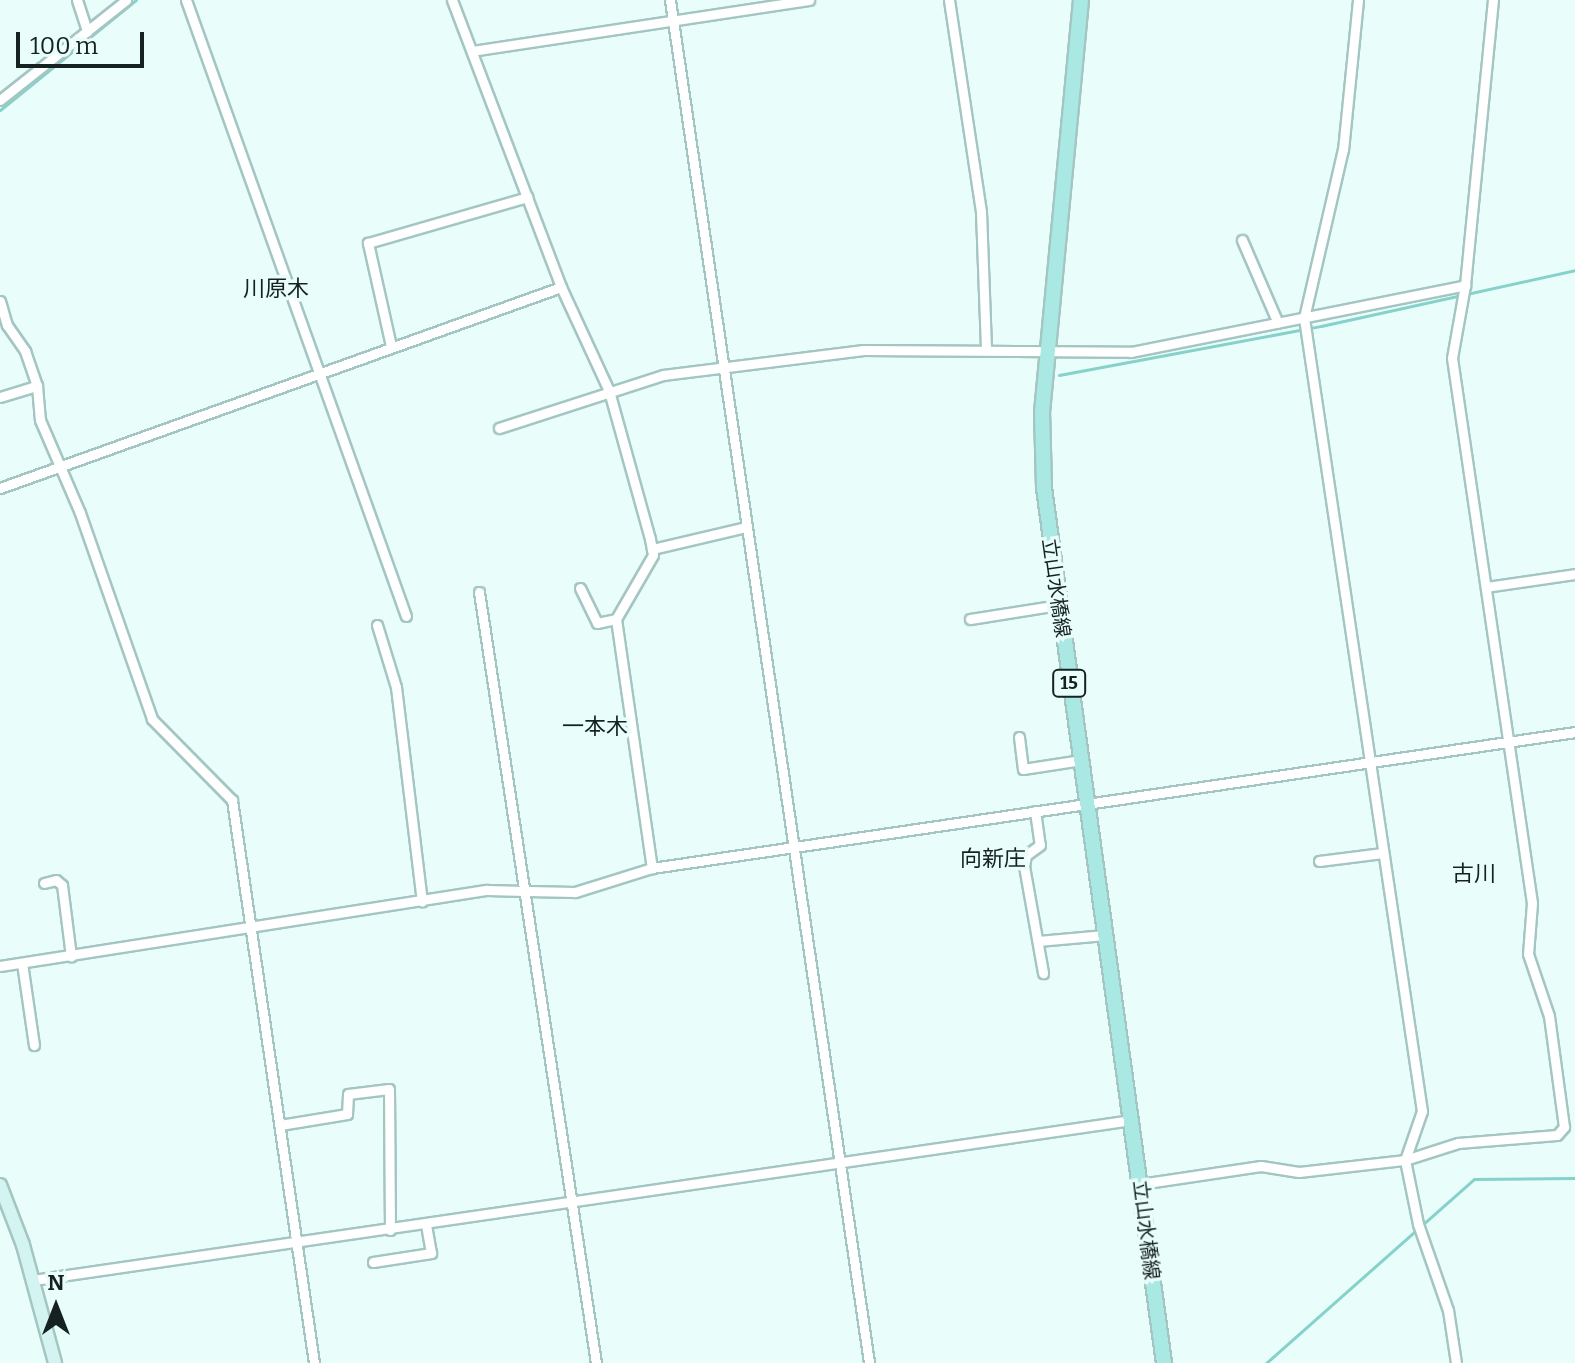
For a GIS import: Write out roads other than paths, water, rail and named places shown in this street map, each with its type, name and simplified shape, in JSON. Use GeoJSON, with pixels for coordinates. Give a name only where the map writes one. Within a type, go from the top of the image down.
{"type":"FeatureCollection","features":[{"type":"Feature","properties":{"kind":"main road","name":"立山水橋線"},"geometry":{"type":"LineString","coordinates":[[1081,0],[1047,348],[1042,444],[1058,605],[1164,1363]]}},
{"type":"Feature","properties":{"kind":"main road"},"geometry":{"type":"LineString","coordinates":[[0,1185],[33,1280],[55,1363]]}},
{"type":"Feature","properties":{"kind":"street"},"geometry":{"type":"LineString","coordinates":[[77,0],[87,31]]}},
{"type":"Feature","properties":{"kind":"street"},"geometry":{"type":"LineString","coordinates":[[0,100],[126,0]]}},
{"type":"Feature","properties":{"kind":"street"},"geometry":{"type":"LineString","coordinates":[[186,0],[406,616]]}},
{"type":"Feature","properties":{"kind":"street"},"geometry":{"type":"LineString","coordinates":[[452,0],[561,287],[609,391],[652,549],[616,619],[652,868]]}},
{"type":"Feature","properties":{"kind":"street"},"geometry":{"type":"LineString","coordinates":[[670,0],[869,1363]]}},
{"type":"Feature","properties":{"kind":"street"},"geometry":{"type":"LineString","coordinates":[[472,51],[809,0]]}},
{"type":"Feature","properties":{"kind":"street"},"geometry":{"type":"LineString","coordinates":[[949,0],[981,212],[986,349]]}},
{"type":"Feature","properties":{"kind":"street"},"geometry":{"type":"LineString","coordinates":[[1358,0],[1343,149],[1304,318],[1422,1111],[1405,1160],[1418,1224],[1448,1310],[1456,1363]]}},
{"type":"Feature","properties":{"kind":"street"},"geometry":{"type":"LineString","coordinates":[[1140,1184],[1261,1166],[1299,1172],[1405,1160],[1458,1143],[1557,1135],[1564,1127],[1549,1016],[1528,954],[1532,903],[1452,358],[1465,285],[1493,0]]}},
{"type":"Feature","properties":{"kind":"street"},"geometry":{"type":"LineString","coordinates":[[391,346],[368,243],[527,197]]}},
{"type":"Feature","properties":{"kind":"street"},"geometry":{"type":"LineString","coordinates":[[1242,240],[1278,323]]}},
{"type":"Feature","properties":{"kind":"street"},"geometry":{"type":"LineString","coordinates":[[499,428],[663,375],[723,366],[863,350],[1047,348],[1131,352],[1465,285]]}},
{"type":"Feature","properties":{"kind":"street"},"geometry":{"type":"LineString","coordinates":[[0,488],[319,371],[561,287]]}},
{"type":"Feature","properties":{"kind":"street"},"geometry":{"type":"LineString","coordinates":[[0,301],[37,386],[40,420],[57,466],[80,513],[152,719],[225,786],[232,800],[314,1363]]}},
{"type":"Feature","properties":{"kind":"street"},"geometry":{"type":"LineString","coordinates":[[0,397],[37,386]]}},
{"type":"Feature","properties":{"kind":"street"},"geometry":{"type":"LineString","coordinates":[[652,549],[746,527]]}},
{"type":"Feature","properties":{"kind":"street"},"geometry":{"type":"LineString","coordinates":[[1486,587],[1575,574]]}},
{"type":"Feature","properties":{"kind":"street"},"geometry":{"type":"LineString","coordinates":[[580,588],[597,623],[616,619]]}},
{"type":"Feature","properties":{"kind":"street"},"geometry":{"type":"LineString","coordinates":[[479,592],[596,1363]]}},
{"type":"Feature","properties":{"kind":"street"},"geometry":{"type":"LineString","coordinates":[[970,619],[1058,605]]}},
{"type":"Feature","properties":{"kind":"street"},"geometry":{"type":"LineString","coordinates":[[377,625],[396,687],[422,901]]}},
{"type":"Feature","properties":{"kind":"street"},"geometry":{"type":"LineString","coordinates":[[0,966],[523,888],[575,892],[652,868],[1575,732]]}},
{"type":"Feature","properties":{"kind":"street"},"geometry":{"type":"LineString","coordinates":[[1019,737],[1023,769],[1081,760]]}},
{"type":"Feature","properties":{"kind":"street"},"geometry":{"type":"LineString","coordinates":[[1035,811],[1040,845],[1026,855],[1024,866],[1043,973]]}},
{"type":"Feature","properties":{"kind":"street"},"geometry":{"type":"LineString","coordinates":[[1319,861],[1382,853]]}},
{"type":"Feature","properties":{"kind":"street"},"geometry":{"type":"LineString","coordinates":[[44,883],[56,880],[62,885],[71,956]]}},
{"type":"Feature","properties":{"kind":"street"},"geometry":{"type":"LineString","coordinates":[[1038,941],[1105,935]]}},
{"type":"Feature","properties":{"kind":"street"},"geometry":{"type":"LineString","coordinates":[[22,963],[34,1045]]}},
{"type":"Feature","properties":{"kind":"street"},"geometry":{"type":"LineString","coordinates":[[280,1125],[347,1114],[348,1094],[389,1089],[390,1230]]}},
{"type":"Feature","properties":{"kind":"street"},"geometry":{"type":"LineString","coordinates":[[33,1280],[839,1165],[1131,1120]]}},
{"type":"Feature","properties":{"kind":"street"},"geometry":{"type":"LineString","coordinates":[[373,1262],[431,1253],[426,1225]]}},
{"type":"Feature","properties":{"kind":"waterway"},"geometry":{"type":"LineString","coordinates":[[0,110],[136,0]]}},
{"type":"Feature","properties":{"kind":"waterway"},"geometry":{"type":"LineString","coordinates":[[1059,375],[1321,326],[1575,270]]}},
{"type":"Feature","properties":{"kind":"waterway"},"geometry":{"type":"LineString","coordinates":[[1266,1363],[1474,1179],[1575,1178]]}},
{"type":"Feature","properties":{"kind":"district","name":"川原木"},"geometry":{"type":"Point","coordinates":[276,289]}},
{"type":"Feature","properties":{"kind":"district","name":"一本木"},"geometry":{"type":"Point","coordinates":[595,727]}},
{"type":"Feature","properties":{"kind":"district","name":"向新庄"},"geometry":{"type":"Point","coordinates":[993,859]}},
{"type":"Feature","properties":{"kind":"district","name":"古川"},"geometry":{"type":"Point","coordinates":[1474,874]}}]}
